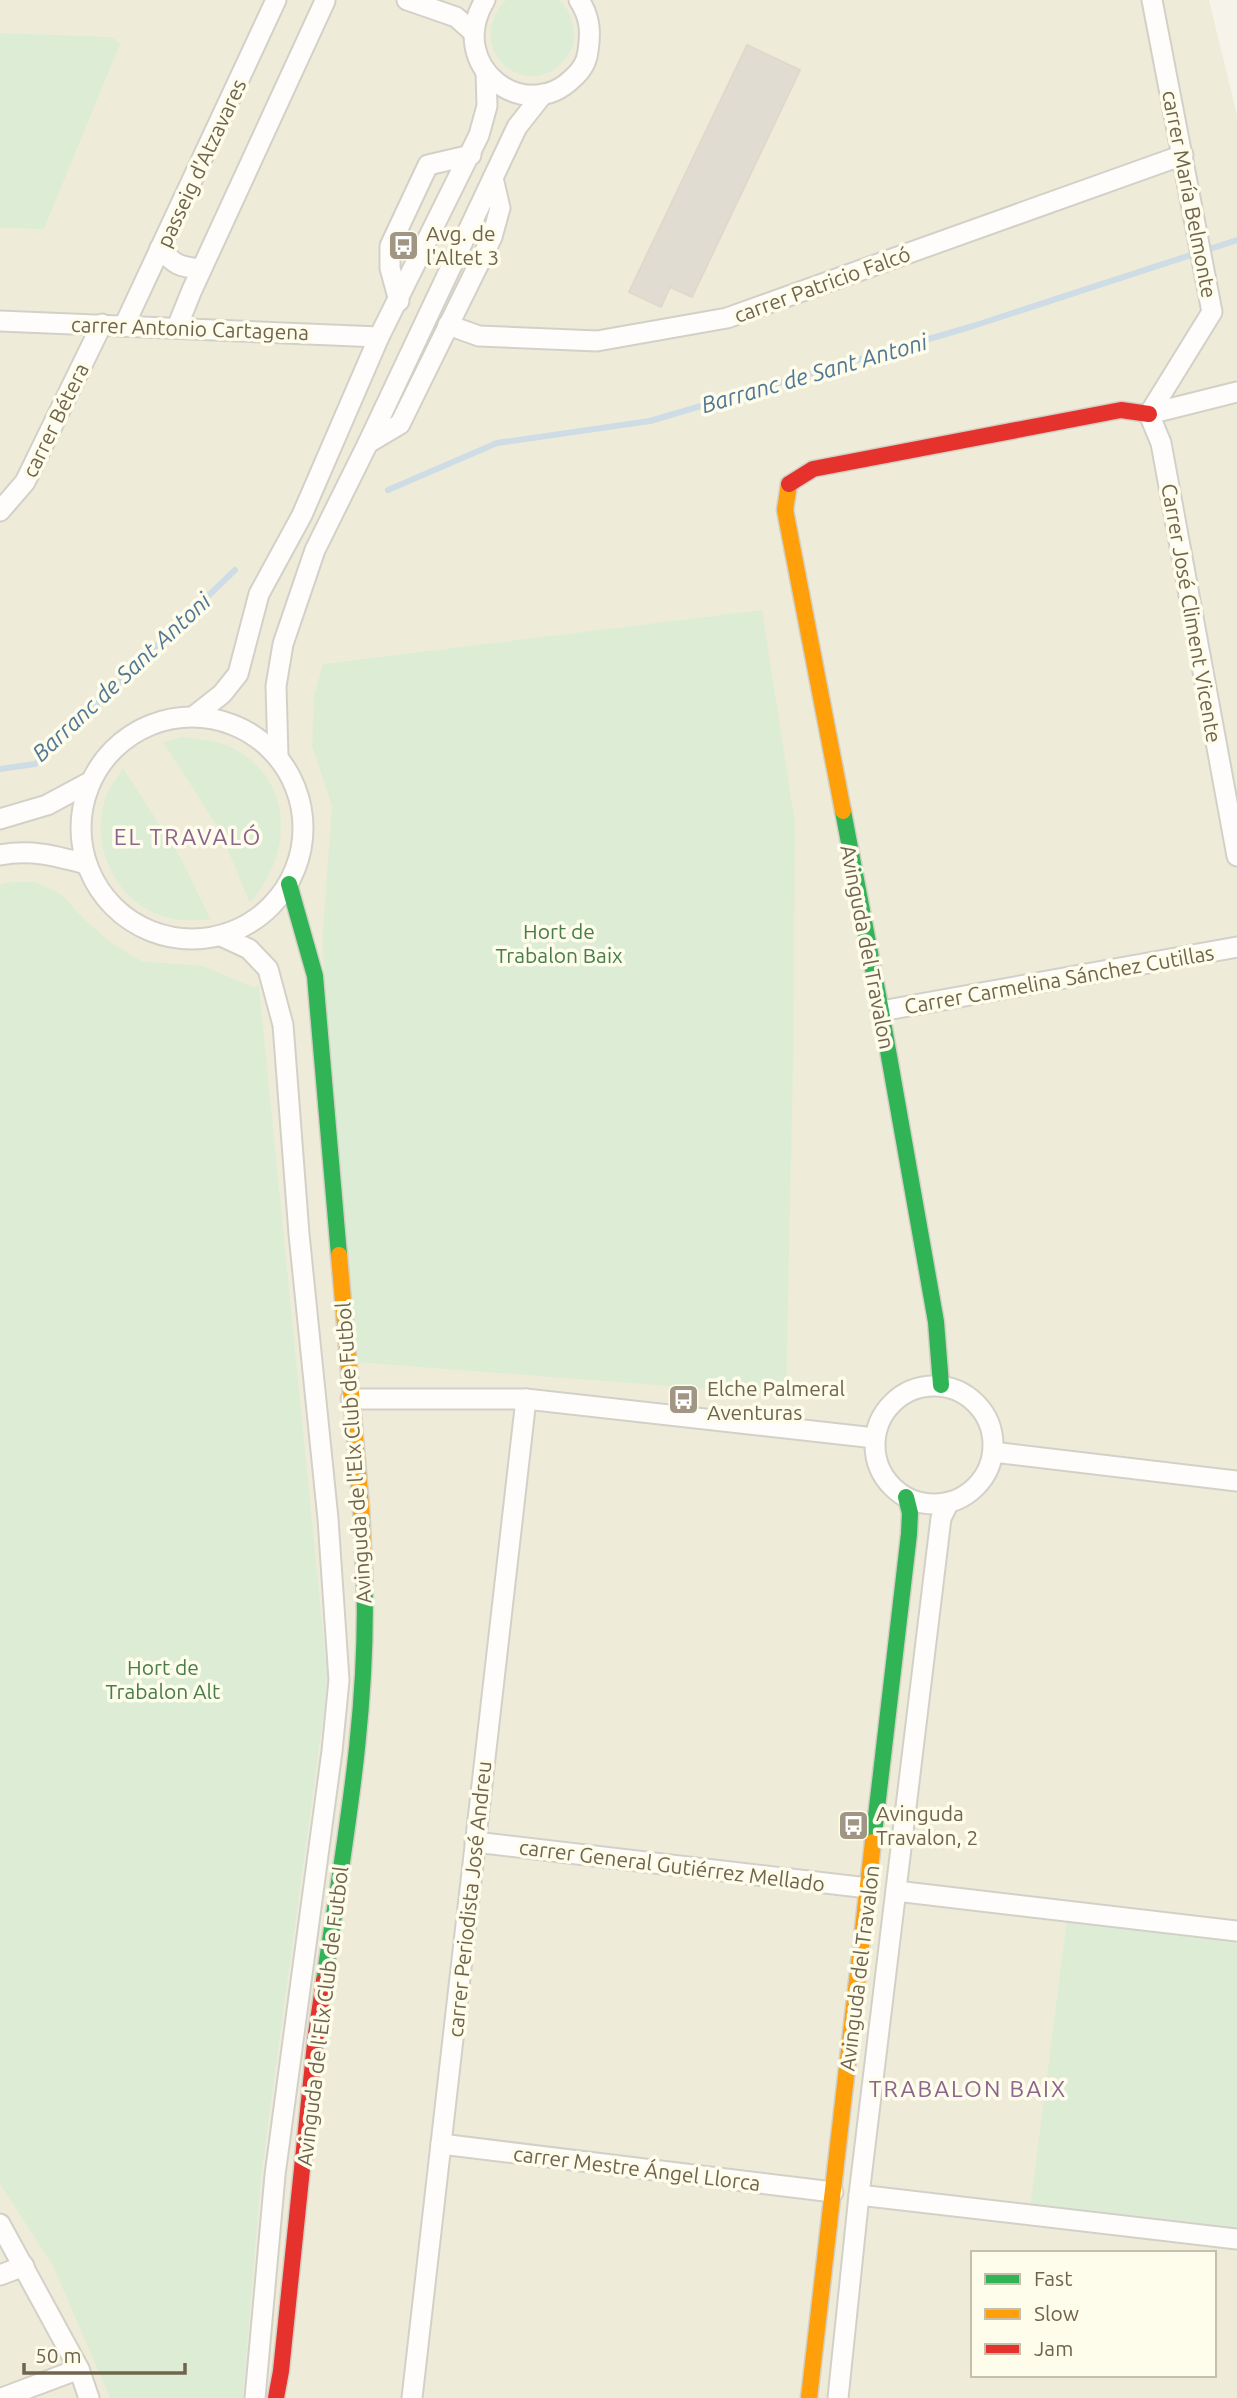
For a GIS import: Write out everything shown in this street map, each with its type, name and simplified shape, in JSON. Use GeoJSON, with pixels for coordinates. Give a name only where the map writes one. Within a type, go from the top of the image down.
{"type":"FeatureCollection","features":[{"type":"Feature","properties":{"kind":"street","name":"passeig d'Atzavares"},"geometry":{"type":"LineString","coordinates":[[124,326],[276,0]]}},
{"type":"Feature","properties":{"kind":"street"},"geometry":{"type":"LineString","coordinates":[[177,327],[201,269],[326,0],[310,0]]}},
{"type":"Feature","properties":{"kind":"street"},"geometry":{"type":"LineString","coordinates":[[407,0],[456,17],[473,32]]}},
{"type":"Feature","properties":{"kind":"street"},"geometry":{"type":"LineString","coordinates":[[194,716],[222,694],[238,674],[259,594],[302,515],[379,337],[480,135],[487,106],[485,72],[476,54],[473,32],[478,12],[485,0]]}},
{"type":"Feature","properties":{"kind":"street"},"geometry":{"type":"LineString","coordinates":[[485,72],[507,90],[518,94],[543,94],[560,88],[571,80],[587,58],[591,30],[580,0]]}},
{"type":"Feature","properties":{"kind":"street","name":"carrer María Belmonte"},"geometry":{"type":"LineString","coordinates":[[1149,414],[1212,312],[1152,0]]}},
{"type":"Feature","properties":{"kind":"street"},"geometry":{"type":"LineString","coordinates":[[278,756],[276,686],[283,644],[315,550],[517,127],[543,94]]}},
{"type":"Feature","properties":{"kind":"street"},"geometry":{"type":"LineString","coordinates":[[398,301],[390,268],[390,246],[428,165],[471,155]]}},
{"type":"Feature","properties":{"kind":"street","name":"carrer Patricio Falcó"},"geometry":{"type":"LineString","coordinates":[[448,325],[479,336],[597,341],[727,318],[1183,155]]}},
{"type":"Feature","properties":{"kind":"street"},"geometry":{"type":"LineString","coordinates":[[368,443],[400,424],[492,237],[500,208],[493,178]]}},
{"type":"Feature","properties":{"kind":"street"},"geometry":{"type":"LineString","coordinates":[[160,248],[172,262],[185,268],[201,269]]}},
{"type":"Feature","properties":{"kind":"street","name":"carrer Antonio Cartagena"},"geometry":{"type":"LineString","coordinates":[[0,321],[379,337]]}},
{"type":"Feature","properties":{"kind":"street","name":"carrer Bétera"},"geometry":{"type":"LineString","coordinates":[[0,511],[25,482],[102,324]]}},
{"type":"Feature","properties":{"kind":"street"},"geometry":{"type":"LineString","coordinates":[[1149,414],[1237,392]]}},
{"type":"Feature","properties":{"kind":"street","name":"Avinguda del Travalon"},"geometry":{"type":"LineString","coordinates":[[941,1385],[936,1322],[881,1012],[785,510],[789,484],[813,469],[1121,410],[1149,414]]}},
{"type":"Feature","properties":{"kind":"street","name":"Carrer José Climent Vicente"},"geometry":{"type":"LineString","coordinates":[[1149,414],[1161,443],[1237,856]]}},
{"type":"Feature","properties":{"kind":"street"},"geometry":{"type":"LineString","coordinates":[[206,717],[239,726],[259,738],[278,756],[285,765],[301,802],[302,850],[289,884],[267,912],[221,936],[201,940],[160,936],[124,917],[100,891],[86,864],[82,848],[83,802],[97,770],[124,739],[164,719],[206,717]]}},
{"type":"Feature","properties":{"kind":"street"},"geometry":{"type":"LineString","coordinates":[[0,819],[47,805],[90,782]]}},
{"type":"Feature","properties":{"kind":"street"},"geometry":{"type":"LineString","coordinates":[[0,855],[19,851],[45,853],[86,864]]}},
{"type":"Feature","properties":{"kind":"street","name":"Avinguda de l'Elx Club de Futbol"},"geometry":{"type":"LineString","coordinates":[[276,2398],[316,2034],[360,1721],[365,1601],[361,1507],[315,976],[289,884]]}},
{"type":"Feature","properties":{"kind":"street","name":"Avinguda de l'Elx Club de Futbol"},"geometry":{"type":"LineString","coordinates":[[221,936],[249,948],[268,969],[283,1025],[299,1234],[328,1519],[339,1680],[332,1751],[275,2175],[255,2398]]}},
{"type":"Feature","properties":{"kind":"street","name":"Carrer Carmelina Sánchez Cutillas"},"geometry":{"type":"LineString","coordinates":[[881,1012],[1237,947]]}},
{"type":"Feature","properties":{"kind":"street"},"geometry":{"type":"LineString","coordinates":[[941,1385],[964,1393],[980,1406],[992,1428],[993,1452],[987,1472],[977,1486],[961,1498],[949,1502],[923,1503],[906,1497],[891,1485],[880,1469],[875,1438],[881,1419],[892,1403],[915,1388],[941,1385]]}},
{"type":"Feature","properties":{"kind":"street"},"geometry":{"type":"LineString","coordinates":[[351,1399],[526,1399],[875,1438]]}},
{"type":"Feature","properties":{"kind":"street","name":"carrer Periodista José Andreu"},"geometry":{"type":"LineString","coordinates":[[412,2398],[526,1399]]}},
{"type":"Feature","properties":{"kind":"street"},"geometry":{"type":"LineString","coordinates":[[993,1452],[1237,1481]]}},
{"type":"Feature","properties":{"kind":"street","name":"Avinguda del Travalon"},"geometry":{"type":"LineString","coordinates":[[809,2398],[909,1534],[910,1513],[906,1497]]}},
{"type":"Feature","properties":{"kind":"street","name":"Avinguda del Travalon"},"geometry":{"type":"LineString","coordinates":[[838,2398],[859,2195],[941,1518],[949,1502]]}},
{"type":"Feature","properties":{"kind":"street","name":"carrer General Gutiérrez Mellado"},"geometry":{"type":"LineString","coordinates":[[475,1842],[868,1888]]}},
{"type":"Feature","properties":{"kind":"street"},"geometry":{"type":"LineString","coordinates":[[896,1891],[1237,1931]]}},
{"type":"Feature","properties":{"kind":"street","name":"carrer Mestre Ángel Llorca"},"geometry":{"type":"LineString","coordinates":[[441,2144],[833,2192]]}},
{"type":"Feature","properties":{"kind":"street"},"geometry":{"type":"LineString","coordinates":[[859,2195],[1237,2239]]}},
{"type":"Feature","properties":{"kind":"street"},"geometry":{"type":"LineString","coordinates":[[0,2224],[79,2369],[89,2398]]}},
{"type":"Feature","properties":{"kind":"street"},"geometry":{"type":"LineString","coordinates":[[0,2275],[24,2266]]}},
{"type":"Feature","properties":{"kind":"street"},"geometry":{"type":"LineString","coordinates":[[2,2398],[79,2369]]}},
{"type":"Feature","properties":{"kind":"shaded area"},"geometry":{"type":"Polygon","coordinates":[[[0,0],[1209,0],[1237,115],[1237,2398],[0,2398],[0,0]]]}},
{"type":"Feature","properties":{"kind":"green space"},"geometry":{"type":"Polygon","coordinates":[[[506,0],[558,0],[565,6],[571,19],[574,41],[563,62],[547,73],[531,76],[515,73],[503,64],[494,50],[491,35],[494,17],[506,0]]]}},
{"type":"Feature","properties":{"kind":"green space"},"geometry":{"type":"Polygon","coordinates":[[[0,33],[111,37],[120,44],[44,229],[0,228],[0,33]]]}},
{"type":"Feature","properties":{"kind":"green space","name":"Hort de Trabalon Baix"},"geometry":{"type":"Polygon","coordinates":[[[762,610],[795,823],[786,1395],[354,1362],[322,945],[332,806],[312,746],[314,696],[323,664],[762,610]]]}},
{"type":"Feature","properties":{"kind":"green space"},"geometry":{"type":"Polygon","coordinates":[[[182,737],[212,741],[233,748],[258,767],[271,784],[281,824],[279,845],[263,885],[250,903],[219,829],[163,742],[182,737]]]}},
{"type":"Feature","properties":{"kind":"green space"},"geometry":{"type":"Polygon","coordinates":[[[123,768],[179,855],[211,920],[173,919],[154,913],[123,889],[112,872],[101,835],[101,815],[106,796],[123,768]]]}},
{"type":"Feature","properties":{"kind":"green space","name":"Hort de Trabalon Alt"},"geometry":{"type":"Polygon","coordinates":[[[36,882],[62,895],[109,941],[141,961],[203,966],[253,987],[259,986],[328,1682],[261,2177],[243,2398],[110,2398],[53,2266],[0,2184],[0,884],[36,882]]]}},
{"type":"Feature","properties":{"kind":"green space"},"geometry":{"type":"Polygon","coordinates":[[[1067,1919],[1237,1939],[1237,2232],[1030,2209],[1067,1919]]]}},
{"type":"Feature","properties":{"kind":"building"},"geometry":{"type":"Polygon","coordinates":[[[747,45],[800,70],[692,297],[670,287],[661,307],[629,292],[747,45]]]}},
{"type":"Feature","properties":{"kind":"waterway","name":"Barranc de Sant Antoni"},"geometry":{"type":"LineString","coordinates":[[388,490],[497,443],[650,421],[973,326],[1237,240]]}},
{"type":"Feature","properties":{"kind":"waterway","name":"Barranc de Sant Antoni"},"geometry":{"type":"LineString","coordinates":[[0,769],[35,764],[235,570]]}},
{"type":"Feature","properties":{"kind":"traffic: fast"},"geometry":{"type":"LineString","coordinates":[[843,811],[936,1322],[941,1385]]}},
{"type":"Feature","properties":{"kind":"traffic: fast"},"geometry":{"type":"LineString","coordinates":[[289,884],[315,976],[339,1255]]}},
{"type":"Feature","properties":{"kind":"traffic: fast"},"geometry":{"type":"LineString","coordinates":[[873,1842],[909,1534],[910,1513],[906,1497]]}},
{"type":"Feature","properties":{"kind":"traffic: fast"},"geometry":{"type":"LineString","coordinates":[[324,1981],[354,1777],[363,1673],[364,1570]]}},
{"type":"Feature","properties":{"kind":"traffic: slow"},"geometry":{"type":"LineString","coordinates":[[789,484],[785,510],[843,811]]}},
{"type":"Feature","properties":{"kind":"traffic: slow"},"geometry":{"type":"LineString","coordinates":[[339,1255],[364,1570]]}},
{"type":"Feature","properties":{"kind":"traffic: slow"},"geometry":{"type":"LineString","coordinates":[[809,2398],[873,1842]]}},
{"type":"Feature","properties":{"kind":"traffic: jam"},"geometry":{"type":"LineString","coordinates":[[789,484],[813,469],[1121,410],[1149,414]]}},
{"type":"Feature","properties":{"kind":"traffic: jam"},"geometry":{"type":"LineString","coordinates":[[276,2398],[324,1981]]}},
{"type":"Feature","properties":{"kind":"place","name":"Avg. de l'Altet 3"},"geometry":{"type":"Point","coordinates":[403,245]}},
{"type":"Feature","properties":{"kind":"place","name":"Elche Palmeral Aventuras"},"geometry":{"type":"Point","coordinates":[684,1400]}},
{"type":"Feature","properties":{"kind":"place","name":"Avinguda Travalon, 2"},"geometry":{"type":"Point","coordinates":[853,1825]}},
{"type":"Feature","properties":{"kind":"district","name":"EL TRAVALÓ"},"geometry":{"type":"Point","coordinates":[188,836]}},
{"type":"Feature","properties":{"kind":"district","name":"TRABALON BAIX"},"geometry":{"type":"Point","coordinates":[968,2088]}}]}
